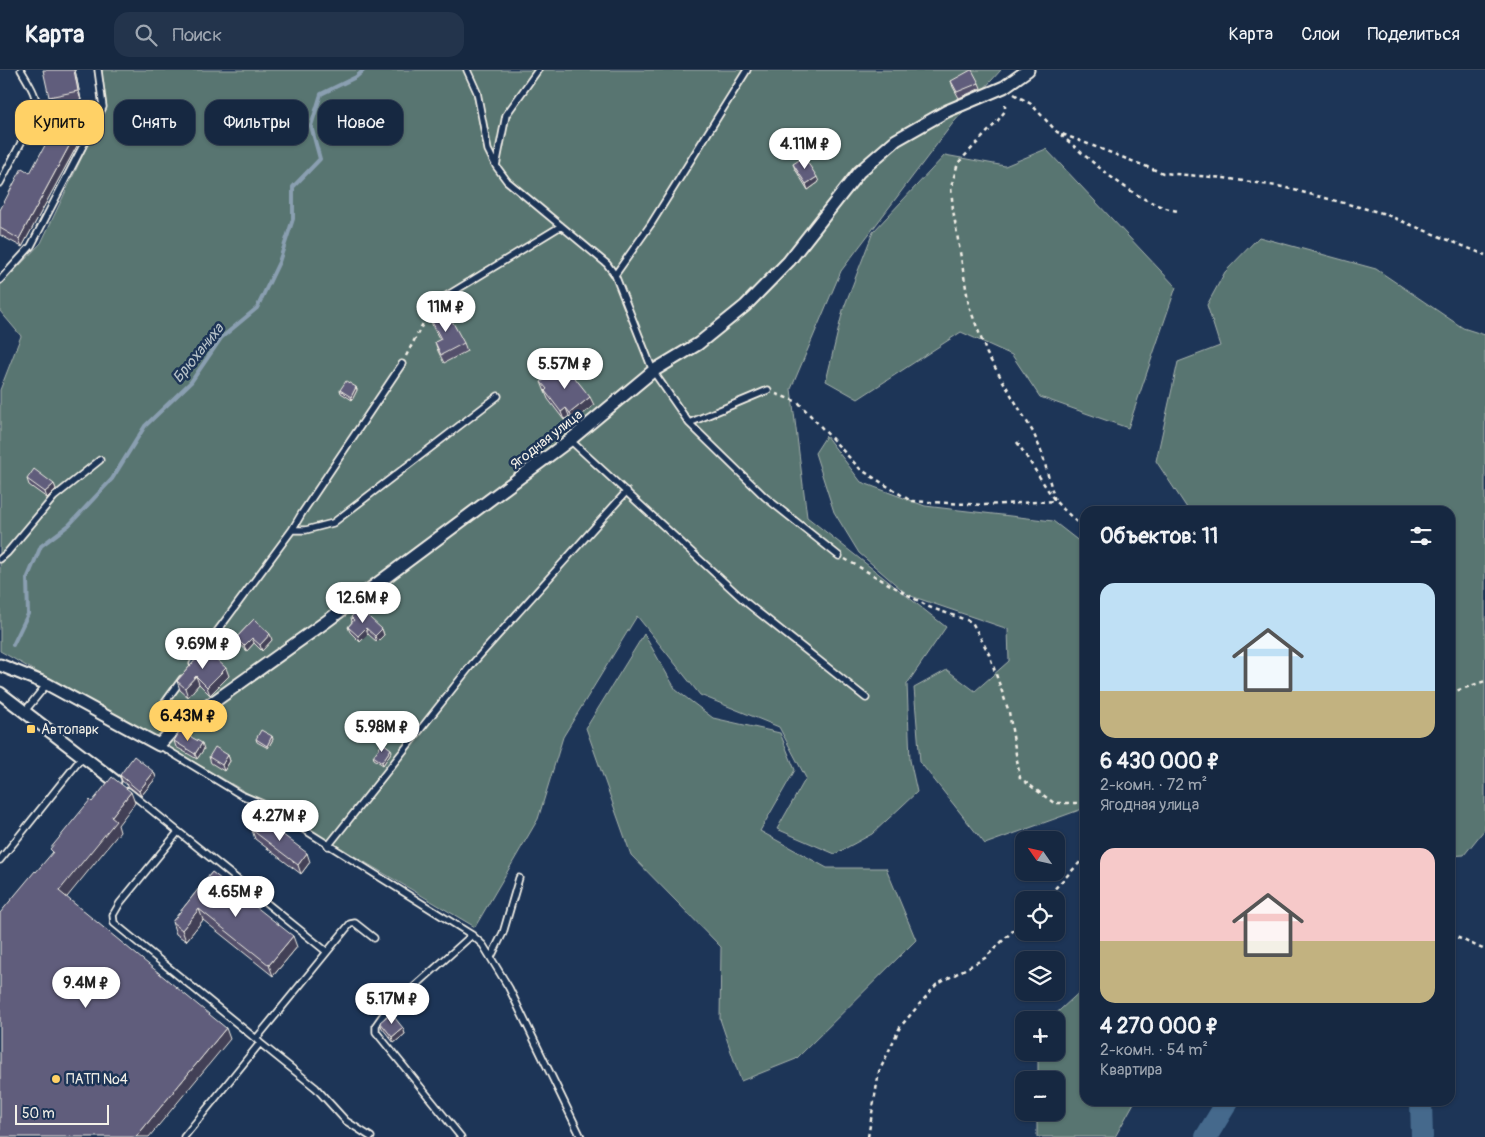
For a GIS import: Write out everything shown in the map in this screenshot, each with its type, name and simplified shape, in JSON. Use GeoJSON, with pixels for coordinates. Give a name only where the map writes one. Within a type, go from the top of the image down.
{"type":"FeatureCollection","features":[{"type":"Feature","properties":{"kind":"street","name":"Ягодная улица"},"geometry":{"type":"LineString","coordinates":[[159,745],[170,732],[327,622],[570,440],[653,371],[698,344],[745,306],[789,261],[859,172],[896,140],[947,111],[1004,87],[1022,72]]}},
{"type":"Feature","properties":{"kind":"street"},"geometry":{"type":"LineString","coordinates":[[0,665],[47,684],[159,745]]}},
{"type":"Feature","properties":{"kind":"street"},"geometry":{"type":"LineString","coordinates":[[0,693],[115,781]]}},
{"type":"Feature","properties":{"kind":"lane"},"geometry":{"type":"LineString","coordinates":[[0,183],[38,112],[38,103],[35,95],[21,70]]}},
{"type":"Feature","properties":{"kind":"lane"},"geometry":{"type":"LineString","coordinates":[[0,280],[32,246],[102,108],[98,70]]}},
{"type":"Feature","properties":{"kind":"lane"},"geometry":{"type":"LineString","coordinates":[[466,70],[477,92],[488,150],[496,166],[507,181],[607,264],[615,275],[653,371],[689,424],[765,497],[840,556]]}},
{"type":"Feature","properties":{"kind":"lane"},"geometry":{"type":"LineString","coordinates":[[496,166],[506,115],[538,70]]}},
{"type":"Feature","properties":{"kind":"lane"},"geometry":{"type":"LineString","coordinates":[[615,275],[651,224],[748,70]]}},
{"type":"Feature","properties":{"kind":"lane"},"geometry":{"type":"LineString","coordinates":[[433,304],[561,226]]}},
{"type":"Feature","properties":{"kind":"lane"},"geometry":{"type":"LineString","coordinates":[[170,732],[158,712],[292,530],[402,364]]}},
{"type":"Feature","properties":{"kind":"lane"},"geometry":{"type":"LineString","coordinates":[[689,424],[768,390]]}},
{"type":"Feature","properties":{"kind":"lane"},"geometry":{"type":"LineString","coordinates":[[292,530],[306,530],[333,524],[498,396]]}},
{"type":"Feature","properties":{"kind":"lane"},"geometry":{"type":"LineString","coordinates":[[570,440],[748,604],[866,698]]}},
{"type":"Feature","properties":{"kind":"lane"},"geometry":{"type":"LineString","coordinates":[[0,558],[7,553],[54,497],[100,460]]}},
{"type":"Feature","properties":{"kind":"lane"},"geometry":{"type":"LineString","coordinates":[[328,846],[473,663],[627,491]]}},
{"type":"Feature","properties":{"kind":"lane"},"geometry":{"type":"LineString","coordinates":[[25,711],[47,684]]}},
{"type":"Feature","properties":{"kind":"lane"},"geometry":{"type":"LineString","coordinates":[[159,745],[241,795],[265,806],[472,935],[491,957],[509,988],[580,1137]]}},
{"type":"Feature","properties":{"kind":"lane"},"geometry":{"type":"LineString","coordinates":[[0,860],[83,756]]}},
{"type":"Feature","properties":{"kind":"lane"},"geometry":{"type":"LineString","coordinates":[[115,781],[327,952]]}},
{"type":"Feature","properties":{"kind":"lane"},"geometry":{"type":"LineString","coordinates":[[178,832],[120,903],[114,915],[114,923],[316,1088],[346,1121],[371,1137]]}},
{"type":"Feature","properties":{"kind":"lane"},"geometry":{"type":"LineString","coordinates":[[491,957],[503,933],[518,878]]}},
{"type":"Feature","properties":{"kind":"lane"},"geometry":{"type":"LineString","coordinates":[[184,1137],[350,924],[355,924],[374,938]]}},
{"type":"Feature","properties":{"kind":"lane"},"geometry":{"type":"LineString","coordinates":[[460,1137],[376,1032],[376,1025],[383,1015],[472,935]]}},
{"type":"Feature","properties":{"kind":"path"},"geometry":{"type":"LineString","coordinates":[[1004,87],[1031,104],[1057,132],[1142,199],[1178,212]]}},
{"type":"Feature","properties":{"kind":"path"},"geometry":{"type":"LineString","coordinates":[[1004,87],[1005,111],[958,163],[951,187],[953,210],[969,306],[987,354],[1033,432],[1039,446],[1054,501]]}},
{"type":"Feature","properties":{"kind":"path"},"geometry":{"type":"LineString","coordinates":[[1057,132],[1163,173],[1224,178],[1283,187],[1382,212],[1485,255]]}},
{"type":"Feature","properties":{"kind":"path"},"geometry":{"type":"LineString","coordinates":[[402,364],[433,304]]}},
{"type":"Feature","properties":{"kind":"path"},"geometry":{"type":"LineString","coordinates":[[768,390],[798,402],[860,469],[911,500],[985,505],[1054,501]]}},
{"type":"Feature","properties":{"kind":"path"},"geometry":{"type":"LineString","coordinates":[[1017,442],[1054,501],[1080,525]]}},
{"type":"Feature","properties":{"kind":"path"},"geometry":{"type":"LineString","coordinates":[[840,556],[929,607],[972,622],[989,654],[1009,712],[1020,778],[1054,803],[1080,804]]}},
{"type":"Feature","properties":{"kind":"path"},"geometry":{"type":"LineString","coordinates":[[1455,691],[1485,681]]}},
{"type":"Feature","properties":{"kind":"path"},"geometry":{"type":"LineString","coordinates":[[1053,891],[1080,862]]}},
{"type":"Feature","properties":{"kind":"path"},"geometry":{"type":"LineString","coordinates":[[868,1137],[879,1072],[900,1027],[936,985],[985,958],[1015,929]]}},
{"type":"Feature","properties":{"kind":"path"},"geometry":{"type":"LineString","coordinates":[[1455,936],[1485,950]]}},
{"type":"Feature","properties":{"kind":"green space"},"geometry":{"type":"Polygon","coordinates":[[[102,70],[1001,70],[953,123],[841,271],[791,389],[807,517],[946,627],[907,684],[910,760],[917,792],[872,834],[835,854],[777,829],[806,778],[779,727],[700,695],[637,616],[563,737],[538,819],[475,927],[169,747],[0,651],[0,390],[21,336],[0,311],[0,286],[41,243],[88,145],[104,145],[102,70]]]}},
{"type":"Feature","properties":{"kind":"green space"},"geometry":{"type":"Polygon","coordinates":[[[1046,149],[1176,287],[1128,428],[1040,397],[1012,355],[961,332],[858,399],[826,381],[843,310],[873,232],[945,155],[1005,166],[1046,149]]]}},
{"type":"Feature","properties":{"kind":"green space"},"geometry":{"type":"Polygon","coordinates":[[[1259,237],[1376,269],[1463,328],[1485,335],[1485,829],[1464,855],[1455,856],[1455,506],[1186,506],[1156,461],[1178,362],[1220,346],[1207,305],[1225,272],[1259,237]]]}},
{"type":"Feature","properties":{"kind":"green space"},"geometry":{"type":"Polygon","coordinates":[[[826,436],[861,482],[925,506],[1053,521],[1080,542],[1080,810],[1021,831],[1015,831],[1015,833],[985,844],[920,762],[914,688],[947,670],[975,691],[1009,661],[1008,629],[908,595],[859,553],[834,512],[815,453],[826,436]]]}},
{"type":"Feature","properties":{"kind":"green space"},"geometry":{"type":"Polygon","coordinates":[[[644,634],[676,690],[713,718],[780,733],[795,770],[760,831],[827,868],[886,868],[916,940],[796,1059],[741,1081],[720,1019],[721,947],[631,855],[586,728],[644,634]]]}},
{"type":"Feature","properties":{"kind":"green space"},"geometry":{"type":"Polygon","coordinates":[[[1080,992],[1080,1106],[1132,1106],[1115,1137],[1037,1137],[1037,1121],[1065,1121],[1065,1071],[1038,1071],[1038,1061],[1065,1061],[1065,1011],[1059,1011],[1080,992]]]}},
{"type":"Feature","properties":{"kind":"building"},"geometry":{"type":"Polygon","coordinates":[[[43,70],[74,70],[78,91],[49,97],[43,70]]]}},
{"type":"Feature","properties":{"kind":"building"},"geometry":{"type":"Polygon","coordinates":[[[971,70],[979,83],[957,92],[951,81],[971,70]]]}},
{"type":"Feature","properties":{"kind":"building"},"geometry":{"type":"Polygon","coordinates":[[[45,145],[70,145],[19,239],[0,228],[0,210],[22,168],[30,173],[45,145]]]}},
{"type":"Feature","properties":{"kind":"building"},"geometry":{"type":"Polygon","coordinates":[[[804,157],[817,177],[806,184],[793,164],[804,157]]]}},
{"type":"Feature","properties":{"kind":"building"},"geometry":{"type":"Polygon","coordinates":[[[446,310],[464,343],[441,355],[435,342],[441,339],[430,318],[446,310]]]}},
{"type":"Feature","properties":{"kind":"building"},"geometry":{"type":"Polygon","coordinates":[[[564,364],[590,397],[570,413],[566,408],[561,412],[545,391],[547,389],[541,382],[564,364]]]}},
{"type":"Feature","properties":{"kind":"building"},"geometry":{"type":"Polygon","coordinates":[[[346,381],[356,387],[351,397],[340,390],[346,381]]]}},
{"type":"Feature","properties":{"kind":"building"},"geometry":{"type":"Polygon","coordinates":[[[34,469],[54,484],[45,492],[27,479],[34,469]]]}},
{"type":"Feature","properties":{"kind":"building"},"geometry":{"type":"Polygon","coordinates":[[[359,608],[382,629],[375,636],[366,628],[358,636],[348,627],[354,620],[351,617],[359,608]]]}},
{"type":"Feature","properties":{"kind":"building"},"geometry":{"type":"Polygon","coordinates":[[[254,619],[270,634],[260,645],[252,638],[244,646],[236,638],[254,619]]]}},
{"type":"Feature","properties":{"kind":"building"},"geometry":{"type":"Polygon","coordinates":[[[205,649],[226,668],[207,687],[196,676],[185,688],[177,681],[205,649]]]}},
{"type":"Feature","properties":{"kind":"building"},"geometry":{"type":"Polygon","coordinates":[[[261,730],[272,736],[267,746],[256,739],[261,730]]]}},
{"type":"Feature","properties":{"kind":"building"},"geometry":{"type":"Polygon","coordinates":[[[180,731],[202,743],[195,754],[174,741],[180,731]]]}},
{"type":"Feature","properties":{"kind":"building"},"geometry":{"type":"Polygon","coordinates":[[[383,743],[391,749],[382,762],[373,756],[383,743]]]}},
{"type":"Feature","properties":{"kind":"building"},"geometry":{"type":"Polygon","coordinates":[[[215,747],[228,755],[222,765],[209,757],[215,747]]]}},
{"type":"Feature","properties":{"kind":"building"},"geometry":{"type":"Polygon","coordinates":[[[134,756],[154,772],[139,791],[120,775],[134,756]]]}},
{"type":"Feature","properties":{"kind":"building"},"geometry":{"type":"Polygon","coordinates":[[[112,777],[131,792],[111,817],[116,821],[59,891],[226,1028],[136,1137],[1,1137],[0,913],[53,852],[50,849],[90,800],[92,802],[112,777]]]}},
{"type":"Feature","properties":{"kind":"building"},"geometry":{"type":"Polygon","coordinates":[[[261,818],[307,853],[298,865],[252,830],[261,818]]]}},
{"type":"Feature","properties":{"kind":"building"},"geometry":{"type":"Polygon","coordinates":[[[212,872],[293,936],[269,965],[199,909],[182,930],[172,922],[212,872]]]}},
{"type":"Feature","properties":{"kind":"building"},"geometry":{"type":"Polygon","coordinates":[[[391,1013],[403,1028],[392,1037],[380,1022],[391,1013]]]}},
{"type":"Feature","properties":{"kind":"waterway","name":"Брюханиха"},"geometry":{"type":"LineString","coordinates":[[13,645],[28,614],[27,579],[41,546],[69,525],[112,479],[145,426],[191,382],[221,338],[257,308],[279,262],[293,219],[293,187],[320,159],[311,126],[321,94],[356,77],[364,70]]}},
{"type":"Feature","properties":{"kind":"waterway"},"geometry":{"type":"LineString","coordinates":[[1206,1137],[1225,1106]]}},
{"type":"Feature","properties":{"kind":"waterway"},"geometry":{"type":"LineString","coordinates":[[1421,1106],[1422,1137]]}},
{"type":"Feature","properties":{"kind":"place","name":"Автопарк"},"geometry":{"type":"Point","coordinates":[31,729]}},
{"type":"Feature","properties":{"kind":"place","name":"ПАТП №4"},"geometry":{"type":"Point","coordinates":[56,1079]}}]}
